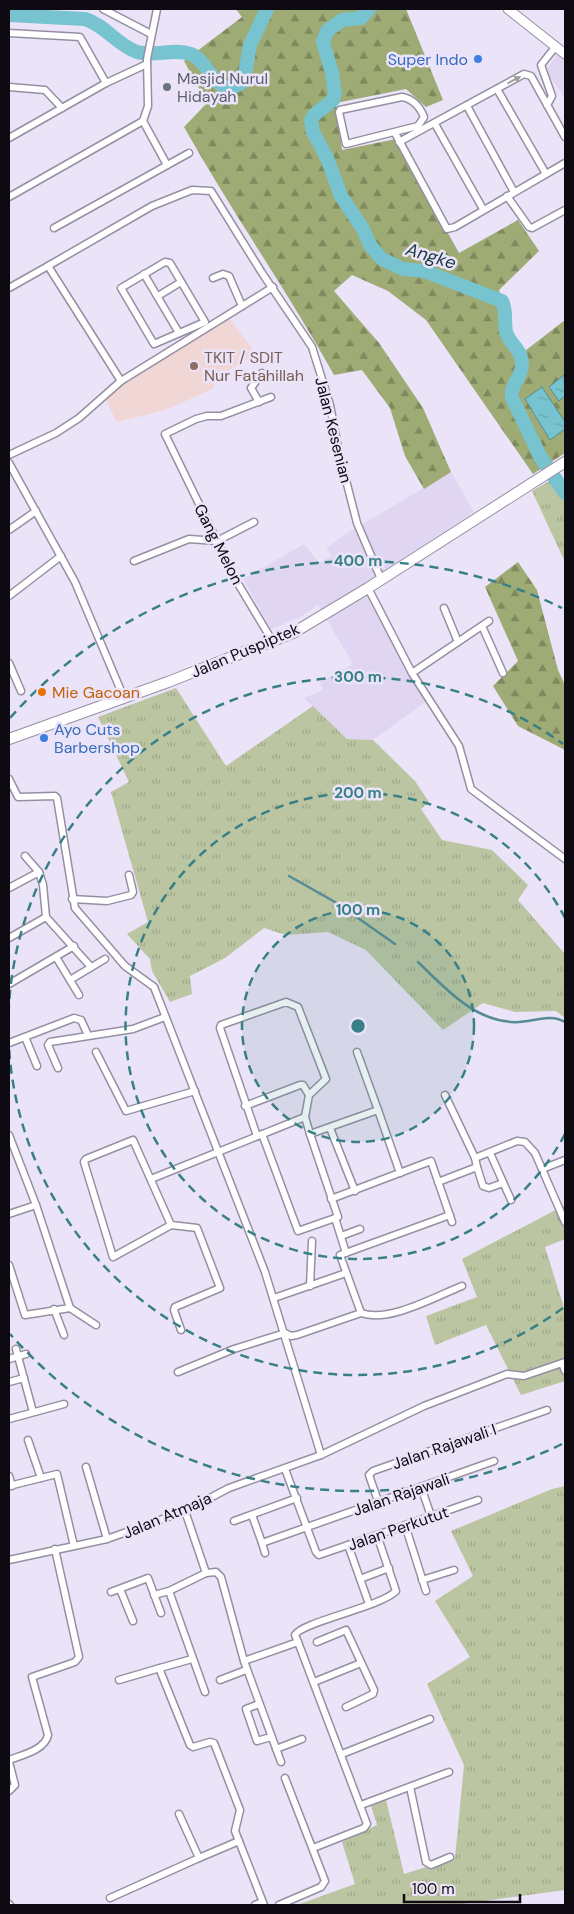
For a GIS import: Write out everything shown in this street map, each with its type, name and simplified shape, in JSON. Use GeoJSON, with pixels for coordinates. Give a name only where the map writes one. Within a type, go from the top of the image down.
{"type":"FeatureCollection","features":[{"type":"Feature","properties":{"kind":"main road","name":"Jalan Puspiptek"},"geometry":{"type":"LineString","coordinates":[[9,739],[124,698],[293,633],[368,588],[565,462]]}},
{"type":"Feature","properties":{"kind":"street"},"geometry":{"type":"LineString","coordinates":[[103,9],[151,34]]}},
{"type":"Feature","properties":{"kind":"street"},"geometry":{"type":"LineString","coordinates":[[9,197],[143,121],[148,106],[147,62],[157,9]]}},
{"type":"Feature","properties":{"kind":"street"},"geometry":{"type":"LineString","coordinates":[[508,9],[565,54]]}},
{"type":"Feature","properties":{"kind":"street"},"geometry":{"type":"LineString","coordinates":[[9,33],[80,37],[106,83]]}},
{"type":"Feature","properties":{"kind":"street"},"geometry":{"type":"LineString","coordinates":[[547,106],[552,96],[541,65],[556,46]]}},
{"type":"Feature","properties":{"kind":"street"},"geometry":{"type":"LineString","coordinates":[[9,138],[147,62]]}},
{"type":"Feature","properties":{"kind":"street"},"geometry":{"type":"LineString","coordinates":[[399,142],[524,74],[532,76],[565,137]]}},
{"type":"Feature","properties":{"kind":"street"},"geometry":{"type":"LineString","coordinates":[[9,87],[45,90],[62,108]]}},
{"type":"Feature","properties":{"kind":"street"},"geometry":{"type":"LineString","coordinates":[[497,89],[546,174]]}},
{"type":"Feature","properties":{"kind":"street"},"geometry":{"type":"LineString","coordinates":[[402,97],[407,98],[420,108],[423,121],[418,126],[395,133],[346,144],[339,112],[402,97]]}},
{"type":"Feature","properties":{"kind":"street"},"geometry":{"type":"LineString","coordinates":[[467,106],[514,192]]}},
{"type":"Feature","properties":{"kind":"street"},"geometry":{"type":"LineString","coordinates":[[143,121],[167,165]]}},
{"type":"Feature","properties":{"kind":"street"},"geometry":{"type":"LineString","coordinates":[[435,124],[484,210]]}},
{"type":"Feature","properties":{"kind":"street"},"geometry":{"type":"LineString","coordinates":[[395,133],[447,229],[455,227],[565,163]]}},
{"type":"Feature","properties":{"kind":"street"},"geometry":{"type":"LineString","coordinates":[[54,228],[189,153]]}},
{"type":"Feature","properties":{"kind":"street","name":"Jalan Kesenian"},"geometry":{"type":"LineString","coordinates":[[48,266],[152,206],[192,190],[211,191],[262,273],[312,347],[330,405],[339,453],[357,523],[381,579]]}},
{"type":"Feature","properties":{"kind":"street"},"geometry":{"type":"LineString","coordinates":[[507,196],[529,227],[532,228],[565,210]]}},
{"type":"Feature","properties":{"kind":"street"},"geometry":{"type":"LineString","coordinates":[[167,262],[181,282],[205,322],[184,333],[179,333],[154,344],[150,342],[121,289],[124,285],[167,262]]}},
{"type":"Feature","properties":{"kind":"street"},"geometry":{"type":"LineString","coordinates":[[9,288],[48,266],[120,381]]}},
{"type":"Feature","properties":{"kind":"street"},"geometry":{"type":"LineString","coordinates":[[144,274],[179,333]]}},
{"type":"Feature","properties":{"kind":"street"},"geometry":{"type":"LineString","coordinates":[[213,278],[224,274],[229,276],[242,306]]}},
{"type":"Feature","properties":{"kind":"street"},"geometry":{"type":"LineString","coordinates":[[158,296],[181,282]]}},
{"type":"Feature","properties":{"kind":"street"},"geometry":{"type":"LineString","coordinates":[[9,455],[56,433],[79,418],[120,381],[273,287]]}},
{"type":"Feature","properties":{"kind":"street"},"geometry":{"type":"LineString","coordinates":[[166,339],[172,348]]}},
{"type":"Feature","properties":{"kind":"street"},"geometry":{"type":"LineString","coordinates":[[262,373],[251,388],[259,402],[271,398]]}},
{"type":"Feature","properties":{"kind":"street","name":"Gang Melon"},"geometry":{"type":"LineString","coordinates":[[259,402],[221,416],[210,415],[196,419],[167,431],[165,434],[236,582],[272,642]]}},
{"type":"Feature","properties":{"kind":"street"},"geometry":{"type":"LineString","coordinates":[[9,463],[61,556],[83,600],[124,698]]}},
{"type":"Feature","properties":{"kind":"street"},"geometry":{"type":"LineString","coordinates":[[9,530],[36,511]]}},
{"type":"Feature","properties":{"kind":"street"},"geometry":{"type":"LineString","coordinates":[[134,560],[189,539],[217,541],[254,522]]}},
{"type":"Feature","properties":{"kind":"street"},"geometry":{"type":"LineString","coordinates":[[9,596],[61,556]]}},
{"type":"Feature","properties":{"kind":"street"},"geometry":{"type":"LineString","coordinates":[[368,588],[412,673],[459,746],[471,789],[565,858]]}},
{"type":"Feature","properties":{"kind":"street"},"geometry":{"type":"LineString","coordinates":[[444,608],[458,642]]}},
{"type":"Feature","properties":{"kind":"street"},"geometry":{"type":"LineString","coordinates":[[412,673],[489,621]]}},
{"type":"Feature","properties":{"kind":"street"},"geometry":{"type":"LineString","coordinates":[[482,626],[503,674]]}},
{"type":"Feature","properties":{"kind":"street"},"geometry":{"type":"LineString","coordinates":[[9,663],[21,691]]}},
{"type":"Feature","properties":{"kind":"street"},"geometry":{"type":"LineString","coordinates":[[9,779],[18,797],[55,796],[57,798],[74,908],[124,966],[153,986],[219,1151],[274,1298],[321,1455]]}},
{"type":"Feature","properties":{"kind":"street"},"geometry":{"type":"LineString","coordinates":[[26,856],[39,872],[44,891],[46,917],[74,946],[91,968]]}},
{"type":"Feature","properties":{"kind":"street"},"geometry":{"type":"LineString","coordinates":[[9,888],[39,872]]}},
{"type":"Feature","properties":{"kind":"street"},"geometry":{"type":"LineString","coordinates":[[72,899],[107,901],[132,895],[129,875]]}},
{"type":"Feature","properties":{"kind":"street"},"geometry":{"type":"LineString","coordinates":[[9,938],[46,917]]}},
{"type":"Feature","properties":{"kind":"street"},"geometry":{"type":"LineString","coordinates":[[9,984],[74,946]]}},
{"type":"Feature","properties":{"kind":"street"},"geometry":{"type":"LineString","coordinates":[[56,957],[79,995]]}},
{"type":"Feature","properties":{"kind":"street"},"geometry":{"type":"LineString","coordinates":[[70,980],[105,959]]}},
{"type":"Feature","properties":{"kind":"street"},"geometry":{"type":"LineString","coordinates":[[281,1003],[291,1003],[298,1006],[326,1080],[309,1094],[305,1117],[338,1217],[298,1231],[260,1135],[245,1106],[220,1026],[281,1003]]}},
{"type":"Feature","properties":{"kind":"street"},"geometry":{"type":"LineString","coordinates":[[58,1068],[49,1043],[133,1029],[165,1017]]}},
{"type":"Feature","properties":{"kind":"street"},"geometry":{"type":"LineString","coordinates":[[9,1043],[74,1018],[81,1020],[88,1035]]}},
{"type":"Feature","properties":{"kind":"street"},"geometry":{"type":"LineString","coordinates":[[25,1037],[37,1066]]}},
{"type":"Feature","properties":{"kind":"street"},"geometry":{"type":"LineString","coordinates":[[96,1052],[126,1112],[195,1090]]}},
{"type":"Feature","properties":{"kind":"street"},"geometry":{"type":"LineString","coordinates":[[357,1052],[400,1173]]}},
{"type":"Feature","properties":{"kind":"street"},"geometry":{"type":"LineString","coordinates":[[245,1106],[300,1085],[309,1094]]}},
{"type":"Feature","properties":{"kind":"street"},"geometry":{"type":"LineString","coordinates":[[445,1095],[475,1158],[482,1186],[489,1188],[504,1183]]}},
{"type":"Feature","properties":{"kind":"street"},"geometry":{"type":"LineString","coordinates":[[310,1134],[378,1110]]}},
{"type":"Feature","properties":{"kind":"street"},"geometry":{"type":"LineString","coordinates":[[151,1179],[305,1117]]}},
{"type":"Feature","properties":{"kind":"street"},"geometry":{"type":"LineString","coordinates":[[330,1128],[355,1191]]}},
{"type":"Feature","properties":{"kind":"street"},"geometry":{"type":"LineString","coordinates":[[9,1135],[36,1205],[70,1308]]}},
{"type":"Feature","properties":{"kind":"street"},"geometry":{"type":"LineString","coordinates":[[172,1225],[133,1140],[92,1156],[84,1162],[113,1257],[172,1225],[196,1227],[220,1286],[218,1290],[175,1307],[174,1310],[181,1330]]}},
{"type":"Feature","properties":{"kind":"street"},"geometry":{"type":"LineString","coordinates":[[475,1158],[522,1141],[534,1153],[565,1222]]}},
{"type":"Feature","properties":{"kind":"street"},"geometry":{"type":"LineString","coordinates":[[490,1153],[511,1200]]}},
{"type":"Feature","properties":{"kind":"street"},"geometry":{"type":"LineString","coordinates":[[542,1169],[565,1160]]}},
{"type":"Feature","properties":{"kind":"street"},"geometry":{"type":"LineString","coordinates":[[331,1199],[431,1161],[452,1222]]}},
{"type":"Feature","properties":{"kind":"street"},"geometry":{"type":"LineString","coordinates":[[438,1182],[477,1167]]}},
{"type":"Feature","properties":{"kind":"street"},"geometry":{"type":"LineString","coordinates":[[9,1214],[36,1205]]}},
{"type":"Feature","properties":{"kind":"street"},"geometry":{"type":"LineString","coordinates":[[361,1313],[339,1256],[450,1215]]}},
{"type":"Feature","properties":{"kind":"street"},"geometry":{"type":"LineString","coordinates":[[335,1218],[346,1253]]}},
{"type":"Feature","properties":{"kind":"street"},"geometry":{"type":"LineString","coordinates":[[341,1236],[360,1230]]}},
{"type":"Feature","properties":{"kind":"street"},"geometry":{"type":"LineString","coordinates":[[310,1286],[312,1241]]}},
{"type":"Feature","properties":{"kind":"street"},"geometry":{"type":"LineString","coordinates":[[9,1265],[11,1282],[25,1315],[70,1308],[96,1325]]}},
{"type":"Feature","properties":{"kind":"street"},"geometry":{"type":"LineString","coordinates":[[274,1298],[346,1273]]}},
{"type":"Feature","properties":{"kind":"street"},"geometry":{"type":"LineString","coordinates":[[178,1372],[234,1349],[285,1333],[291,1336],[297,1335],[361,1313],[371,1316],[386,1316],[462,1286]]}},
{"type":"Feature","properties":{"kind":"street"},"geometry":{"type":"LineString","coordinates":[[54,1309],[64,1335]]}},
{"type":"Feature","properties":{"kind":"street"},"geometry":{"type":"LineString","coordinates":[[9,1359],[17,1353],[26,1354]]}},
{"type":"Feature","properties":{"kind":"street"},"geometry":{"type":"LineString","coordinates":[[17,1353],[33,1412]]}},
{"type":"Feature","properties":{"kind":"street"},"geometry":{"type":"LineString","coordinates":[[564,1363],[565,1371]]}},
{"type":"Feature","properties":{"kind":"street","name":"Jalan Atmaja"},"geometry":{"type":"LineString","coordinates":[[9,1560],[107,1539],[185,1511],[229,1488],[321,1455],[424,1406],[506,1374],[524,1376],[564,1363]]}},
{"type":"Feature","properties":{"kind":"street"},"geometry":{"type":"LineString","coordinates":[[9,1382],[24,1378]]}},
{"type":"Feature","properties":{"kind":"street"},"geometry":{"type":"LineString","coordinates":[[9,1419],[64,1404]]}},
{"type":"Feature","properties":{"kind":"street","name":"Jalan Rajawali I"},"geometry":{"type":"LineString","coordinates":[[378,1502],[369,1475],[373,1471],[547,1410]]}},
{"type":"Feature","properties":{"kind":"street"},"geometry":{"type":"LineString","coordinates":[[28,1440],[41,1478]]}},
{"type":"Feature","properties":{"kind":"street","name":"Jalan Rajawali"},"geometry":{"type":"LineString","coordinates":[[262,1543],[494,1461]]}},
{"type":"Feature","properties":{"kind":"street"},"geometry":{"type":"LineString","coordinates":[[86,1467],[107,1539]]}},
{"type":"Feature","properties":{"kind":"street"},"geometry":{"type":"LineString","coordinates":[[285,1469],[307,1526]]}},
{"type":"Feature","properties":{"kind":"street"},"geometry":{"type":"LineString","coordinates":[[9,1476],[10,1486],[57,1474],[74,1546]]}},
{"type":"Feature","properties":{"kind":"street"},"geometry":{"type":"LineString","coordinates":[[420,1487],[431,1516]]}},
{"type":"Feature","properties":{"kind":"street"},"geometry":{"type":"LineString","coordinates":[[234,1521],[297,1498]]}},
{"type":"Feature","properties":{"kind":"street","name":"Jalan Perkutut"},"geometry":{"type":"LineString","coordinates":[[307,1526],[317,1554],[321,1555],[478,1500]]}},
{"type":"Feature","properties":{"kind":"street"},"geometry":{"type":"LineString","coordinates":[[185,1511],[206,1573]]}},
{"type":"Feature","properties":{"kind":"street"},"geometry":{"type":"LineString","coordinates":[[252,1515],[265,1553]]}},
{"type":"Feature","properties":{"kind":"street"},"geometry":{"type":"LineString","coordinates":[[405,1525],[426,1591]]}},
{"type":"Feature","properties":{"kind":"street"},"geometry":{"type":"LineString","coordinates":[[313,1848],[366,1826],[361,1806],[342,1754],[295,1635],[300,1630],[369,1604],[396,1591],[377,1535]]}},
{"type":"Feature","properties":{"kind":"street"},"geometry":{"type":"LineString","coordinates":[[348,1545],[369,1604]]}},
{"type":"Feature","properties":{"kind":"street"},"geometry":{"type":"LineString","coordinates":[[9,1790],[15,1785],[15,1780],[9,1761],[42,1747],[48,1735],[32,1677],[75,1662],[79,1658],[55,1549]]}},
{"type":"Feature","properties":{"kind":"street"},"geometry":{"type":"LineString","coordinates":[[360,1579],[389,1568]]}},
{"type":"Feature","properties":{"kind":"street"},"geometry":{"type":"LineString","coordinates":[[422,1580],[454,1570]]}},
{"type":"Feature","properties":{"kind":"street"},"geometry":{"type":"LineString","coordinates":[[154,1595],[206,1573],[216,1572],[221,1577],[246,1670],[281,1762]]}},
{"type":"Feature","properties":{"kind":"street"},"geometry":{"type":"LineString","coordinates":[[111,1592],[148,1578],[161,1613]]}},
{"type":"Feature","properties":{"kind":"street"},"geometry":{"type":"LineString","coordinates":[[120,1589],[133,1621]]}},
{"type":"Feature","properties":{"kind":"street"},"geometry":{"type":"LineString","coordinates":[[169,1590],[204,1692]]}},
{"type":"Feature","properties":{"kind":"street"},"geometry":{"type":"LineString","coordinates":[[317,1642],[346,1630],[374,1692],[346,1707]]}},
{"type":"Feature","properties":{"kind":"street"},"geometry":{"type":"LineString","coordinates":[[244,1661],[298,1642]]}},
{"type":"Feature","properties":{"kind":"street"},"geometry":{"type":"LineString","coordinates":[[119,1680],[192,1659]]}},
{"type":"Feature","properties":{"kind":"street"},"geometry":{"type":"LineString","coordinates":[[314,1682],[361,1663]]}},
{"type":"Feature","properties":{"kind":"street"},"geometry":{"type":"LineString","coordinates":[[160,1668],[190,1745],[193,1747],[210,1742],[214,1743],[240,1810],[234,1827],[263,1903],[255,1905]]}},
{"type":"Feature","properties":{"kind":"street"},"geometry":{"type":"LineString","coordinates":[[220,1680],[246,1670]]}},
{"type":"Feature","properties":{"kind":"street"},"geometry":{"type":"LineString","coordinates":[[259,1704],[246,1709],[258,1741],[271,1737]]}},
{"type":"Feature","properties":{"kind":"street"},"geometry":{"type":"LineString","coordinates":[[342,1754],[430,1719]]}},
{"type":"Feature","properties":{"kind":"street"},"geometry":{"type":"LineString","coordinates":[[276,1748],[302,1739]]}},
{"type":"Feature","properties":{"kind":"street"},"geometry":{"type":"LineString","coordinates":[[361,1806],[449,1772]]}},
{"type":"Feature","properties":{"kind":"street"},"geometry":{"type":"LineString","coordinates":[[279,1905],[324,1884],[324,1877],[285,1778]]}},
{"type":"Feature","properties":{"kind":"street"},"geometry":{"type":"LineString","coordinates":[[410,1787],[426,1862],[431,1865],[450,1857]]}},
{"type":"Feature","properties":{"kind":"street"},"geometry":{"type":"LineString","coordinates":[[179,1814],[199,1858]]}},
{"type":"Feature","properties":{"kind":"street"},"geometry":{"type":"LineString","coordinates":[[110,1898],[238,1841]]}},
{"type":"Feature","properties":{"kind":"shaded area"},"geometry":{"type":"Polygon","coordinates":[[[557,54],[565,61],[565,98],[546,71],[557,54]]]}},
{"type":"Feature","properties":{"kind":"shaded area","name":"TKIT / SDIT Nur Fatahillah"},"geometry":{"type":"Polygon","coordinates":[[[229,318],[256,354],[216,378],[213,389],[165,410],[117,422],[103,395],[229,318]]]}},
{"type":"Feature","properties":{"kind":"shaded area"},"geometry":{"type":"Polygon","coordinates":[[[451,472],[474,512],[371,579],[367,597],[406,668],[428,700],[373,740],[347,739],[304,698],[323,690],[320,682],[353,664],[318,605],[300,617],[271,629],[243,579],[304,544],[319,563],[332,556],[326,549],[344,535],[451,472]]]}},
{"type":"Feature","properties":{"kind":"green space"},"geometry":{"type":"Polygon","coordinates":[[[236,9],[406,9],[443,100],[426,107],[406,89],[336,103],[342,150],[396,139],[459,253],[518,220],[539,251],[499,290],[505,307],[508,336],[521,354],[565,320],[565,453],[533,474],[426,320],[388,291],[352,275],[334,291],[379,343],[423,408],[451,472],[424,489],[405,456],[390,408],[362,370],[334,375],[184,127],[207,103],[184,61],[242,17],[236,9]]]}},
{"type":"Feature","properties":{"kind":"green space"},"geometry":{"type":"Polygon","coordinates":[[[561,474],[565,482],[565,562],[532,491],[561,474]]]}},
{"type":"Feature","properties":{"kind":"green space"},"geometry":{"type":"Polygon","coordinates":[[[518,562],[537,590],[558,670],[565,685],[565,750],[518,726],[493,686],[518,661],[485,587],[518,562]]]}},
{"type":"Feature","properties":{"kind":"green space"},"geometry":{"type":"Polygon","coordinates":[[[176,688],[226,766],[313,706],[347,739],[373,740],[415,781],[429,802],[421,809],[442,840],[492,850],[528,885],[518,900],[565,954],[565,1018],[556,1011],[515,1012],[483,1003],[443,1030],[366,950],[328,932],[286,935],[264,928],[225,958],[190,976],[192,994],[170,1002],[152,971],[150,959],[127,934],[148,922],[111,792],[129,782],[98,717],[176,688]]]}},
{"type":"Feature","properties":{"kind":"green space"},"geometry":{"type":"Polygon","coordinates":[[[565,1205],[565,1239],[545,1247],[565,1311],[565,1381],[521,1395],[486,1325],[435,1345],[426,1316],[477,1297],[462,1259],[565,1205]]]}},
{"type":"Feature","properties":{"kind":"green space"},"geometry":{"type":"Polygon","coordinates":[[[565,1486],[565,1890],[454,1905],[297,1905],[355,1884],[342,1842],[377,1825],[371,1806],[386,1800],[404,1874],[455,1858],[464,1765],[427,1684],[470,1657],[435,1601],[473,1576],[451,1531],[552,1489],[565,1486]]]}},
{"type":"Feature","properties":{"kind":"water"},"geometry":{"type":"Polygon","coordinates":[[[564,375],[565,396],[559,401],[549,387],[564,375]]]}},
{"type":"Feature","properties":{"kind":"water"},"geometry":{"type":"Polygon","coordinates":[[[542,387],[565,422],[565,429],[550,440],[525,399],[542,387]]]}},
{"type":"Feature","properties":{"kind":"waterway","name":"Angke"},"geometry":{"type":"LineString","coordinates":[[9,15],[85,19],[99,26],[123,45],[137,52],[150,54],[184,52],[191,54],[198,58],[220,84],[227,87],[235,86],[244,81],[250,45],[267,9]]}},
{"type":"Feature","properties":{"kind":"waterway","name":"Angke"},"geometry":{"type":"LineString","coordinates":[[369,9],[361,18],[342,20],[327,31],[323,42],[332,73],[335,94],[333,100],[314,115],[311,120],[313,132],[327,158],[341,196],[363,229],[370,245],[382,259],[403,269],[424,271],[502,301],[506,332],[522,360],[521,371],[513,389],[512,398],[540,456],[565,493]]}},
{"type":"Feature","properties":{"kind":"waterway"},"geometry":{"type":"LineString","coordinates":[[289,876],[335,902],[395,944]]}},
{"type":"Feature","properties":{"kind":"waterway"},"geometry":{"type":"LineString","coordinates":[[418,962],[460,1001],[485,1015],[498,1020],[512,1022],[546,1018],[559,1019],[565,1022]]}},
{"type":"Feature","properties":{"kind":"place","name":"Super Indo"},"geometry":{"type":"Point","coordinates":[478,59]}},
{"type":"Feature","properties":{"kind":"place","name":"Masjid Nurul Hidayah"},"geometry":{"type":"Point","coordinates":[167,87]}},
{"type":"Feature","properties":{"kind":"place","name":"TKIT / SDIT Nur Fatahillah"},"geometry":{"type":"Point","coordinates":[194,366]}},
{"type":"Feature","properties":{"kind":"place","name":"Mie Gacoan"},"geometry":{"type":"Point","coordinates":[42,692]}},
{"type":"Feature","properties":{"kind":"place","name":"Ayo Cuts Barbershop"},"geometry":{"type":"Point","coordinates":[44,738]}}]}
